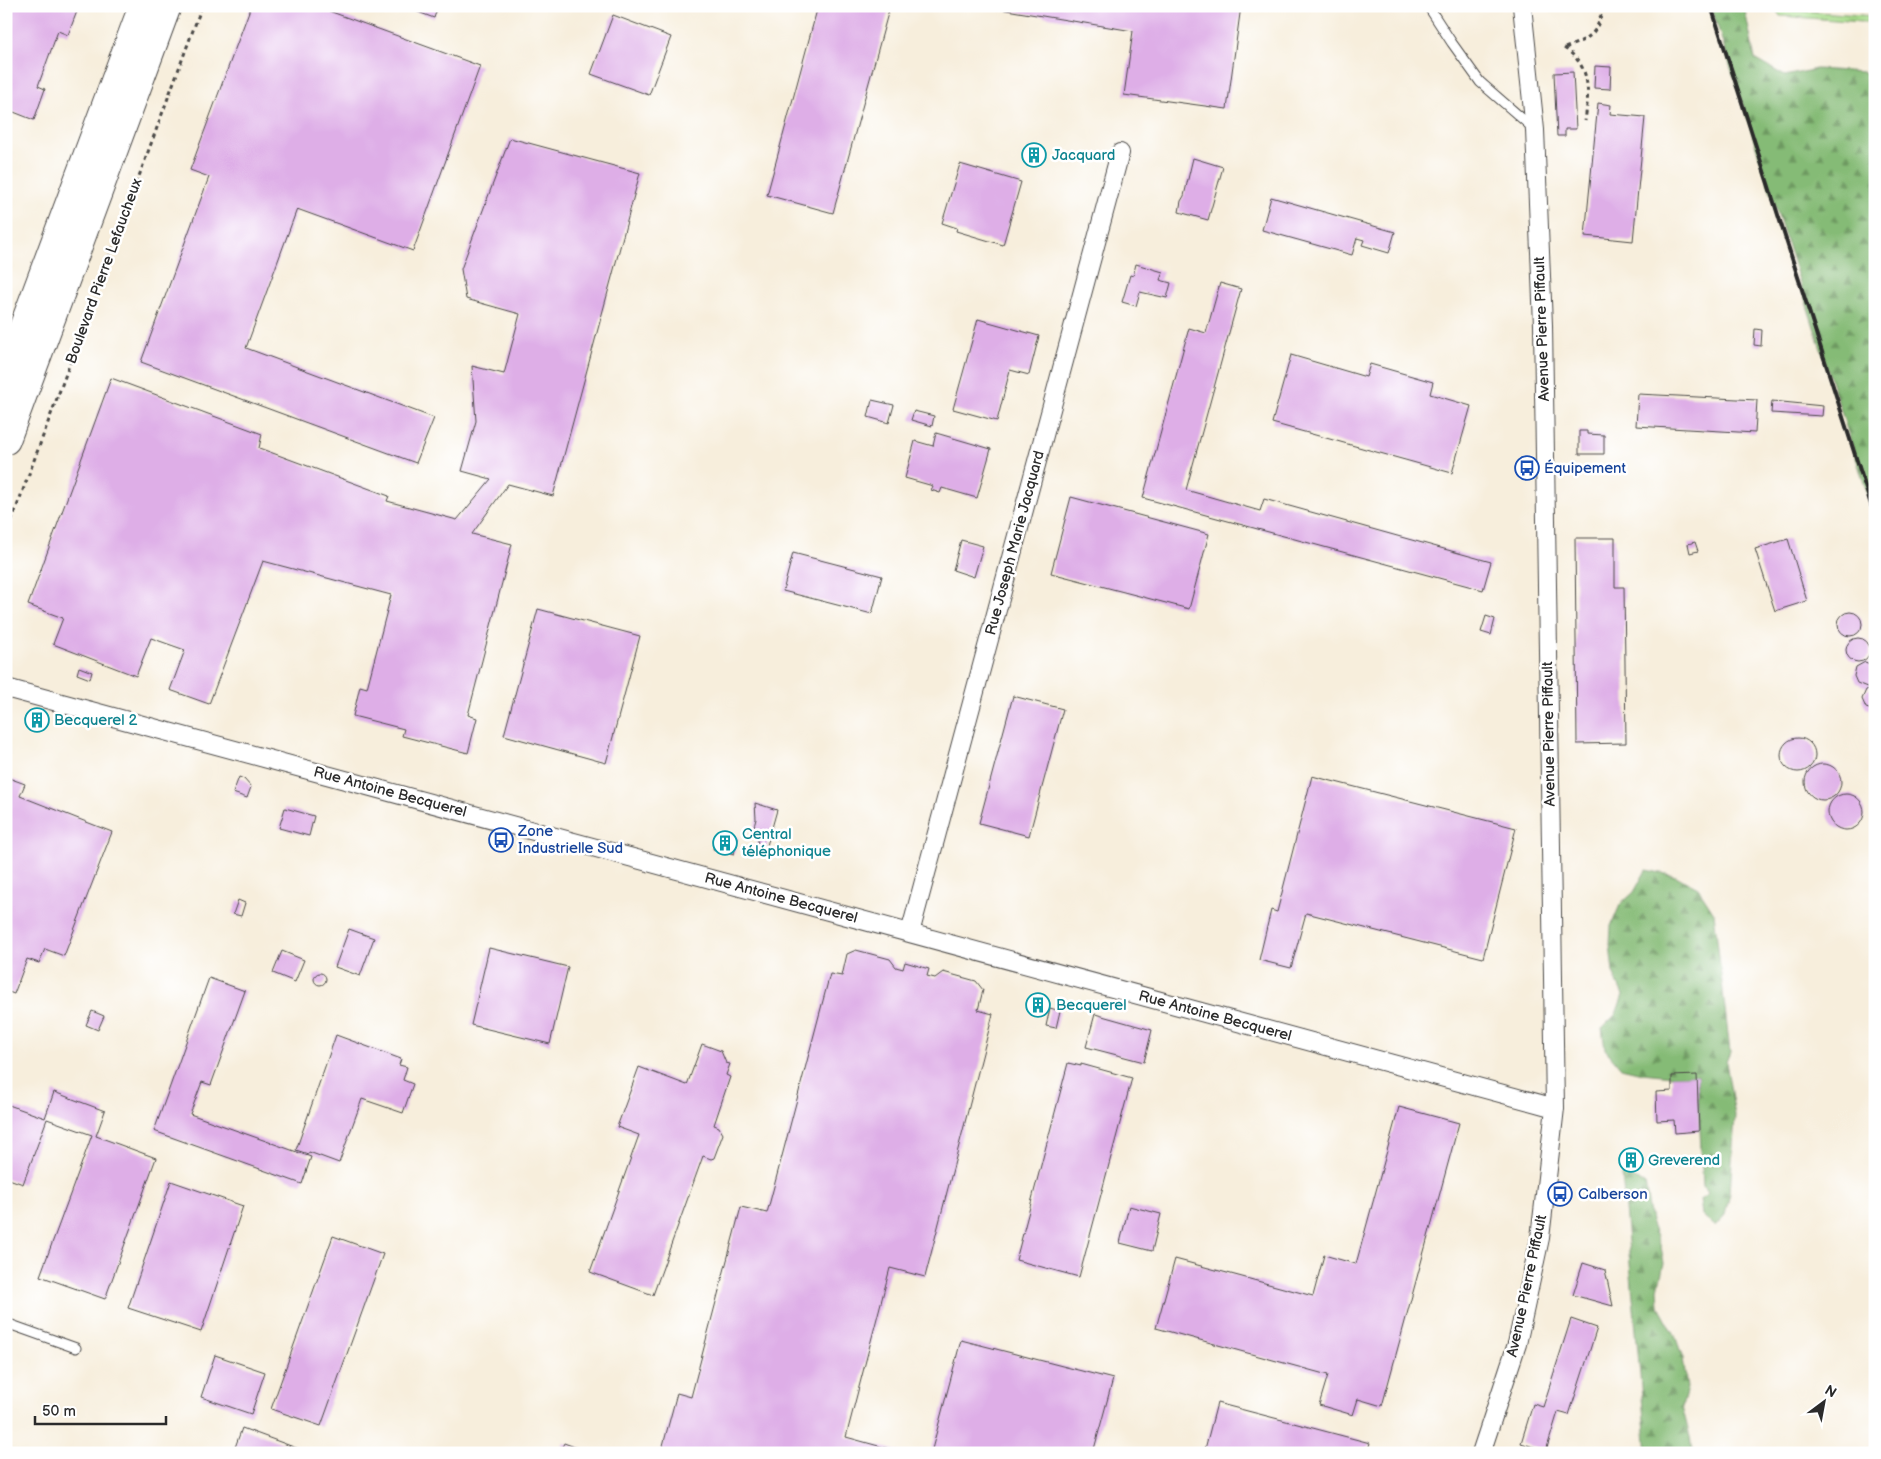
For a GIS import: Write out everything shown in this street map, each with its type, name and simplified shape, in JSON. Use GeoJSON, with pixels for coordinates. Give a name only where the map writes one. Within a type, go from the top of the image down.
{"type":"FeatureCollection","features":[{"type":"Feature","properties":{"kind":"main road"},"geometry":{"type":"LineString","coordinates":[[6,374],[143,6]]}},
{"type":"Feature","properties":{"kind":"main road"},"geometry":{"type":"LineString","coordinates":[[6,440],[167,6]]}},
{"type":"Feature","properties":{"kind":"street","name":"Avenue Pierre Piffault"},"geometry":{"type":"LineString","coordinates":[[1481,1453],[1517,1344],[1540,1238],[1555,1108],[1543,334],[1535,130],[1522,6]]}},
{"type":"Feature","properties":{"kind":"street","name":"Rue Joseph Marie Jacquard"},"geometry":{"type":"LineString","coordinates":[[910,933],[1120,152]]}},
{"type":"Feature","properties":{"kind":"street","name":"Rue Antoine Becquerel"},"geometry":{"type":"LineString","coordinates":[[6,688],[1555,1108]]}},
{"type":"Feature","properties":{"kind":"lane"},"geometry":{"type":"LineString","coordinates":[[1428,6],[1480,82],[1535,130]]}},
{"type":"Feature","properties":{"kind":"lane"},"geometry":{"type":"LineString","coordinates":[[6,1323],[76,1348]]}},
{"type":"Feature","properties":{"kind":"path","name":"Boulevard Pierre Lefaucheux"},"geometry":{"type":"LineString","coordinates":[[6,536],[202,6]]}},
{"type":"Feature","properties":{"kind":"path"},"geometry":{"type":"LineString","coordinates":[[1585,121],[1588,81],[1581,65],[1564,48],[1590,38],[1600,19],[1603,6]]}},
{"type":"Feature","properties":{"kind":"green space"},"geometry":{"type":"Polygon","coordinates":[[[1711,6],[1744,6],[1755,59],[1785,76],[1816,69],[1863,72],[1875,75],[1875,517],[1711,6]]]}},
{"type":"Feature","properties":{"kind":"green space"},"geometry":{"type":"Polygon","coordinates":[[[1774,6],[1784,6],[1790,10],[1875,16],[1875,23],[1780,16],[1774,6]]]}},
{"type":"Feature","properties":{"kind":"green space"},"geometry":{"type":"Polygon","coordinates":[[[1646,870],[1676,876],[1698,888],[1714,913],[1730,1052],[1726,1062],[1735,1116],[1730,1193],[1725,1215],[1715,1226],[1702,1215],[1700,1199],[1708,1193],[1703,1186],[1697,1075],[1672,1076],[1642,1073],[1621,1068],[1605,1049],[1602,1028],[1616,1014],[1623,995],[1613,973],[1610,945],[1611,926],[1620,905],[1634,892],[1646,870]]]}},
{"type":"Feature","properties":{"kind":"green space"},"geometry":{"type":"Polygon","coordinates":[[[1622,1175],[1645,1183],[1651,1222],[1661,1247],[1664,1263],[1658,1289],[1659,1306],[1674,1333],[1683,1358],[1687,1388],[1682,1406],[1694,1453],[1647,1453],[1622,1175]]]}},
{"type":"Feature","properties":{"kind":"building"},"geometry":{"type":"Polygon","coordinates":[[[6,6],[79,6],[68,35],[58,31],[38,86],[45,89],[34,120],[6,109],[6,6]]]}},
{"type":"Feature","properties":{"kind":"building"},"geometry":{"type":"Polygon","coordinates":[[[251,6],[331,6],[329,11],[480,66],[413,251],[297,209],[246,348],[434,418],[416,463],[141,362],[209,177],[190,170],[251,6]]]}},
{"type":"Feature","properties":{"kind":"building"},"geometry":{"type":"Polygon","coordinates":[[[402,6],[438,6],[434,18],[402,6]]]}},
{"type":"Feature","properties":{"kind":"building"},"geometry":{"type":"Polygon","coordinates":[[[818,6],[890,6],[833,213],[767,195],[818,6]]]}},
{"type":"Feature","properties":{"kind":"building"},"geometry":{"type":"Polygon","coordinates":[[[982,6],[1241,6],[1227,109],[1124,95],[1133,31],[982,6]]]}},
{"type":"Feature","properties":{"kind":"building"},"geometry":{"type":"Polygon","coordinates":[[[613,15],[671,37],[649,95],[591,74],[613,15]]]}},
{"type":"Feature","properties":{"kind":"building"},"geometry":{"type":"Polygon","coordinates":[[[1595,66],[1611,67],[1610,89],[1594,88],[1595,66]]]}},
{"type":"Feature","properties":{"kind":"building"},"geometry":{"type":"Polygon","coordinates":[[[1573,72],[1576,129],[1565,129],[1565,136],[1557,136],[1554,73],[1573,72]]]}},
{"type":"Feature","properties":{"kind":"building"},"geometry":{"type":"Polygon","coordinates":[[[1598,103],[1611,105],[1610,114],[1645,117],[1633,241],[1585,236],[1598,103]]]}},
{"type":"Feature","properties":{"kind":"building"},"geometry":{"type":"Polygon","coordinates":[[[510,138],[640,173],[553,496],[508,484],[472,534],[512,544],[468,715],[477,718],[468,753],[402,736],[404,729],[353,716],[360,686],[367,688],[391,595],[263,561],[209,704],[170,690],[185,650],[151,638],[136,676],[53,644],[63,618],[28,605],[111,378],[262,434],[259,448],[389,496],[387,501],[457,520],[491,479],[462,471],[476,421],[472,366],[504,374],[520,314],[466,299],[461,269],[510,138]]]}},
{"type":"Feature","properties":{"kind":"building","name":"Jacquard"},"geometry":{"type":"Polygon","coordinates":[[[1029,148],[1042,152],[1039,162],[1026,158],[1029,148]]]}},
{"type":"Feature","properties":{"kind":"building"},"geometry":{"type":"Polygon","coordinates":[[[1193,158],[1223,167],[1208,220],[1179,212],[1193,158]]]}},
{"type":"Feature","properties":{"kind":"building"},"geometry":{"type":"Polygon","coordinates":[[[960,164],[1021,182],[1003,245],[956,231],[957,228],[942,223],[960,164]]]}},
{"type":"Feature","properties":{"kind":"building"},"geometry":{"type":"Polygon","coordinates":[[[1271,197],[1395,232],[1389,253],[1362,245],[1364,240],[1357,238],[1352,255],[1262,230],[1271,197]]]}},
{"type":"Feature","properties":{"kind":"building"},"geometry":{"type":"Polygon","coordinates":[[[1136,264],[1163,272],[1160,280],[1171,283],[1167,298],[1140,292],[1136,306],[1122,302],[1130,275],[1133,276],[1136,264]]]}},
{"type":"Feature","properties":{"kind":"building"},"geometry":{"type":"Polygon","coordinates":[[[1220,283],[1241,289],[1186,490],[1260,511],[1264,499],[1491,562],[1483,590],[1143,498],[1189,328],[1206,333],[1220,283]]]}},
{"type":"Feature","properties":{"kind":"building"},"geometry":{"type":"Polygon","coordinates":[[[978,319],[1039,336],[1029,375],[1010,370],[997,421],[953,409],[978,319]]]}},
{"type":"Feature","properties":{"kind":"building"},"geometry":{"type":"Polygon","coordinates":[[[1755,329],[1762,330],[1761,346],[1754,345],[1755,329]]]}},
{"type":"Feature","properties":{"kind":"building"},"geometry":{"type":"Polygon","coordinates":[[[1291,355],[1366,377],[1370,364],[1433,382],[1430,394],[1471,406],[1452,473],[1272,423],[1291,355]]]}},
{"type":"Feature","properties":{"kind":"building"},"geometry":{"type":"Polygon","coordinates":[[[1638,394],[1757,400],[1755,433],[1636,426],[1638,394]]]}},
{"type":"Feature","properties":{"kind":"building"},"geometry":{"type":"Polygon","coordinates":[[[872,400],[894,405],[889,423],[868,417],[872,400]]]}},
{"type":"Feature","properties":{"kind":"building"},"geometry":{"type":"Polygon","coordinates":[[[1772,401],[1823,406],[1822,416],[1771,413],[1772,401]]]}},
{"type":"Feature","properties":{"kind":"building"},"geometry":{"type":"Polygon","coordinates":[[[914,411],[934,416],[932,426],[911,420],[914,411]]]}},
{"type":"Feature","properties":{"kind":"building"},"geometry":{"type":"Polygon","coordinates":[[[1579,431],[1587,431],[1587,434],[1604,435],[1604,454],[1579,454],[1579,431]]]}},
{"type":"Feature","properties":{"kind":"building"},"geometry":{"type":"Polygon","coordinates":[[[936,433],[991,449],[977,498],[942,488],[940,493],[931,490],[933,486],[905,478],[915,441],[933,446],[936,433]]]}},
{"type":"Feature","properties":{"kind":"building"},"geometry":{"type":"Polygon","coordinates":[[[1071,497],[1209,534],[1189,609],[1051,573],[1071,497]]]}},
{"type":"Feature","properties":{"kind":"building"},"geometry":{"type":"Polygon","coordinates":[[[1575,538],[1615,538],[1615,587],[1624,587],[1626,743],[1577,744],[1575,538]]]}},
{"type":"Feature","properties":{"kind":"building"},"geometry":{"type":"Polygon","coordinates":[[[1788,539],[1807,601],[1775,611],[1755,549],[1788,539]]]}},
{"type":"Feature","properties":{"kind":"building"},"geometry":{"type":"Polygon","coordinates":[[[961,540],[983,546],[974,577],[953,570],[961,540]]]}},
{"type":"Feature","properties":{"kind":"building"},"geometry":{"type":"Polygon","coordinates":[[[1695,542],[1698,551],[1690,553],[1688,544],[1695,542]]]}},
{"type":"Feature","properties":{"kind":"building"},"geometry":{"type":"Polygon","coordinates":[[[793,553],[882,576],[872,614],[783,591],[793,553]]]}},
{"type":"Feature","properties":{"kind":"building"},"geometry":{"type":"Polygon","coordinates":[[[538,609],[640,636],[606,763],[504,735],[538,609]]]}},
{"type":"Feature","properties":{"kind":"building"},"geometry":{"type":"Polygon","coordinates":[[[1850,612],[1859,615],[1862,624],[1859,633],[1850,636],[1841,633],[1838,624],[1841,615],[1850,612]]]}},
{"type":"Feature","properties":{"kind":"building"},"geometry":{"type":"Polygon","coordinates":[[[1486,616],[1495,619],[1491,635],[1481,632],[1486,616]]]}},
{"type":"Feature","properties":{"kind":"building"},"geometry":{"type":"Polygon","coordinates":[[[1858,638],[1867,641],[1870,650],[1867,659],[1858,662],[1849,659],[1846,650],[1849,641],[1858,638]]]}},
{"type":"Feature","properties":{"kind":"building"},"geometry":{"type":"Polygon","coordinates":[[[1865,662],[1875,666],[1875,683],[1867,687],[1857,683],[1854,676],[1856,667],[1865,662]]]}},
{"type":"Feature","properties":{"kind":"building"},"geometry":{"type":"Polygon","coordinates":[[[79,667],[92,672],[90,679],[77,674],[79,667]]]}},
{"type":"Feature","properties":{"kind":"building"},"geometry":{"type":"Polygon","coordinates":[[[1875,687],[1875,711],[1866,708],[1862,699],[1866,690],[1875,687]]]}},
{"type":"Feature","properties":{"kind":"building"},"geometry":{"type":"Polygon","coordinates":[[[1013,696],[1063,709],[1029,836],[979,823],[1013,696]]]}},
{"type":"Feature","properties":{"kind":"building","name":"Becquerel 2"},"geometry":{"type":"Polygon","coordinates":[[[32,716],[42,718],[41,725],[31,722],[32,716]]]}},
{"type":"Feature","properties":{"kind":"building"},"geometry":{"type":"Polygon","coordinates":[[[1798,738],[1805,739],[1810,743],[1814,748],[1814,762],[1810,767],[1805,771],[1798,772],[1791,771],[1786,767],[1782,762],[1781,755],[1782,748],[1786,743],[1791,739],[1798,738]]]}},
{"type":"Feature","properties":{"kind":"building"},"geometry":{"type":"Polygon","coordinates":[[[1823,764],[1835,770],[1841,782],[1835,794],[1823,800],[1811,794],[1805,782],[1811,770],[1823,764]]]}},
{"type":"Feature","properties":{"kind":"building"},"geometry":{"type":"Polygon","coordinates":[[[1312,776],[1516,828],[1483,958],[1306,913],[1291,968],[1259,960],[1271,910],[1277,912],[1312,776]]]}},
{"type":"Feature","properties":{"kind":"building"},"geometry":{"type":"Polygon","coordinates":[[[6,777],[25,784],[20,796],[112,832],[64,956],[45,949],[39,963],[27,959],[14,994],[6,991],[6,777]]]}},
{"type":"Feature","properties":{"kind":"building"},"geometry":{"type":"Polygon","coordinates":[[[239,777],[244,779],[251,787],[247,798],[233,793],[239,777]]]}},
{"type":"Feature","properties":{"kind":"building"},"geometry":{"type":"Polygon","coordinates":[[[1846,794],[1858,800],[1864,812],[1858,824],[1846,830],[1834,824],[1828,812],[1834,800],[1846,794]]]}},
{"type":"Feature","properties":{"kind":"building"},"geometry":{"type":"Polygon","coordinates":[[[755,803],[777,810],[764,856],[758,854],[757,835],[752,834],[756,819],[755,803]]]}},
{"type":"Feature","properties":{"kind":"building"},"geometry":{"type":"Polygon","coordinates":[[[285,808],[314,816],[309,836],[279,828],[285,808]]]}},
{"type":"Feature","properties":{"kind":"building","name":"Central téléphonique"},"geometry":{"type":"Polygon","coordinates":[[[717,833],[738,837],[734,854],[713,849],[717,833]]]}},
{"type":"Feature","properties":{"kind":"building"},"geometry":{"type":"Polygon","coordinates":[[[238,900],[245,903],[241,916],[233,914],[238,900]]]}},
{"type":"Feature","properties":{"kind":"building"},"geometry":{"type":"Polygon","coordinates":[[[349,929],[374,938],[360,976],[335,967],[349,929]]]}},
{"type":"Feature","properties":{"kind":"building"},"geometry":{"type":"Polygon","coordinates":[[[489,948],[568,967],[550,1044],[471,1025],[489,948]]]}},
{"type":"Feature","properties":{"kind":"building"},"geometry":{"type":"Polygon","coordinates":[[[856,950],[890,959],[896,967],[903,969],[905,962],[929,969],[927,976],[935,978],[943,972],[976,981],[983,990],[978,1010],[993,1014],[925,1277],[890,1268],[846,1437],[904,1453],[661,1453],[677,1393],[691,1397],[741,1207],[767,1213],[830,974],[842,976],[847,954],[856,950]]]}},
{"type":"Feature","properties":{"kind":"building"},"geometry":{"type":"Polygon","coordinates":[[[282,951],[304,960],[295,982],[273,973],[282,951]]]}},
{"type":"Feature","properties":{"kind":"building"},"geometry":{"type":"Polygon","coordinates":[[[318,973],[322,973],[326,979],[322,985],[318,985],[314,981],[314,977],[318,973]]]}},
{"type":"Feature","properties":{"kind":"building"},"geometry":{"type":"Polygon","coordinates":[[[209,978],[245,991],[211,1085],[202,1082],[190,1114],[311,1157],[302,1184],[154,1131],[209,978]]]}},
{"type":"Feature","properties":{"kind":"building","name":"Becquerel"},"geometry":{"type":"Polygon","coordinates":[[[1034,997],[1045,1000],[1041,1012],[1031,1009],[1034,997]]]}},
{"type":"Feature","properties":{"kind":"building"},"geometry":{"type":"Polygon","coordinates":[[[1050,1008],[1060,1011],[1056,1028],[1046,1026],[1050,1008]]]}},
{"type":"Feature","properties":{"kind":"building"},"geometry":{"type":"Polygon","coordinates":[[[92,1011],[104,1016],[98,1030],[86,1025],[92,1011]]]}},
{"type":"Feature","properties":{"kind":"building"},"geometry":{"type":"Polygon","coordinates":[[[1095,1014],[1152,1030],[1144,1062],[1086,1047],[1095,1014]]]}},
{"type":"Feature","properties":{"kind":"building"},"geometry":{"type":"Polygon","coordinates":[[[336,1035],[401,1059],[399,1065],[407,1067],[403,1080],[413,1084],[403,1113],[362,1099],[339,1163],[309,1152],[308,1154],[296,1150],[336,1035]]]}},
{"type":"Feature","properties":{"kind":"building"},"geometry":{"type":"Polygon","coordinates":[[[702,1044],[721,1051],[726,1063],[730,1064],[726,1075],[730,1077],[714,1125],[719,1127],[723,1134],[714,1158],[711,1159],[703,1156],[653,1295],[590,1272],[639,1135],[617,1127],[639,1067],[687,1085],[702,1044]]]}},
{"type":"Feature","properties":{"kind":"building"},"geometry":{"type":"Polygon","coordinates":[[[1068,1063],[1081,1066],[1081,1064],[1132,1078],[1079,1277],[1016,1260],[1068,1063]]]}},
{"type":"Feature","properties":{"kind":"building"},"geometry":{"type":"Polygon","coordinates":[[[1697,1075],[1699,1131],[1675,1133],[1674,1120],[1657,1121],[1656,1092],[1672,1091],[1672,1076],[1697,1075]]]}},
{"type":"Feature","properties":{"kind":"building"},"geometry":{"type":"Polygon","coordinates":[[[54,1092],[105,1111],[96,1136],[156,1158],[105,1299],[40,1276],[92,1135],[47,1119],[23,1184],[6,1178],[6,1104],[45,1118],[54,1092]]]}},
{"type":"Feature","properties":{"kind":"building"},"geometry":{"type":"Polygon","coordinates":[[[1399,1107],[1459,1123],[1382,1406],[1358,1399],[1353,1415],[1319,1405],[1328,1375],[1156,1328],[1175,1259],[1313,1296],[1324,1255],[1356,1264],[1399,1107]]]}},
{"type":"Feature","properties":{"kind":"building","name":"Greverend"},"geometry":{"type":"Polygon","coordinates":[[[1632,1153],[1636,1163],[1630,1166],[1626,1156],[1632,1153]]]}},
{"type":"Feature","properties":{"kind":"building"},"geometry":{"type":"Polygon","coordinates":[[[171,1181],[243,1206],[201,1332],[128,1308],[171,1181]]]}},
{"type":"Feature","properties":{"kind":"building"},"geometry":{"type":"Polygon","coordinates":[[[1129,1206],[1161,1214],[1152,1251],[1120,1243],[1129,1206]]]}},
{"type":"Feature","properties":{"kind":"building"},"geometry":{"type":"Polygon","coordinates":[[[333,1236],[383,1254],[321,1426],[271,1409],[333,1236]]]}},
{"type":"Feature","properties":{"kind":"building"},"geometry":{"type":"Polygon","coordinates":[[[1583,1263],[1605,1270],[1613,1306],[1573,1295],[1583,1263]]]}},
{"type":"Feature","properties":{"kind":"building"},"geometry":{"type":"Polygon","coordinates":[[[1571,1319],[1597,1328],[1569,1415],[1558,1412],[1546,1451],[1521,1443],[1533,1404],[1543,1407],[1571,1319]]]}},
{"type":"Feature","properties":{"kind":"building"},"geometry":{"type":"Polygon","coordinates":[[[961,1340],[1113,1379],[1093,1453],[931,1453],[961,1340]]]}},
{"type":"Feature","properties":{"kind":"building"},"geometry":{"type":"Polygon","coordinates":[[[215,1355],[265,1372],[251,1414],[201,1397],[215,1355]]]}},
{"type":"Feature","properties":{"kind":"building"},"geometry":{"type":"Polygon","coordinates":[[[1217,1403],[1370,1443],[1367,1453],[1204,1453],[1217,1403]]]}},
{"type":"Feature","properties":{"kind":"building"},"geometry":{"type":"Polygon","coordinates":[[[242,1428],[310,1453],[233,1453],[242,1428]]]}},
{"type":"Feature","properties":{"kind":"building"},"geometry":{"type":"Polygon","coordinates":[[[564,1443],[591,1453],[559,1453],[564,1443]]]}},
{"type":"Feature","properties":{"kind":"railway"},"geometry":{"type":"LineString","coordinates":[[1711,6],[1875,517]]}},
{"type":"Feature","properties":{"kind":"place","name":"Jacquard"},"geometry":{"type":"Point","coordinates":[1034,155]}},
{"type":"Feature","properties":{"kind":"place","name":"Équipement"},"geometry":{"type":"Point","coordinates":[1527,468]}},
{"type":"Feature","properties":{"kind":"place","name":"Becquerel 2"},"geometry":{"type":"Point","coordinates":[37,720]}},
{"type":"Feature","properties":{"kind":"place","name":"Zone Industrielle Sud"},"geometry":{"type":"Point","coordinates":[501,840]}},
{"type":"Feature","properties":{"kind":"place","name":"Central téléphonique"},"geometry":{"type":"Point","coordinates":[725,843]}},
{"type":"Feature","properties":{"kind":"place","name":"Becquerel"},"geometry":{"type":"Point","coordinates":[1038,1005]}},
{"type":"Feature","properties":{"kind":"place","name":"Greverend"},"geometry":{"type":"Point","coordinates":[1631,1160]}},
{"type":"Feature","properties":{"kind":"place","name":"Calberson"},"geometry":{"type":"Point","coordinates":[1560,1194]}}]}
